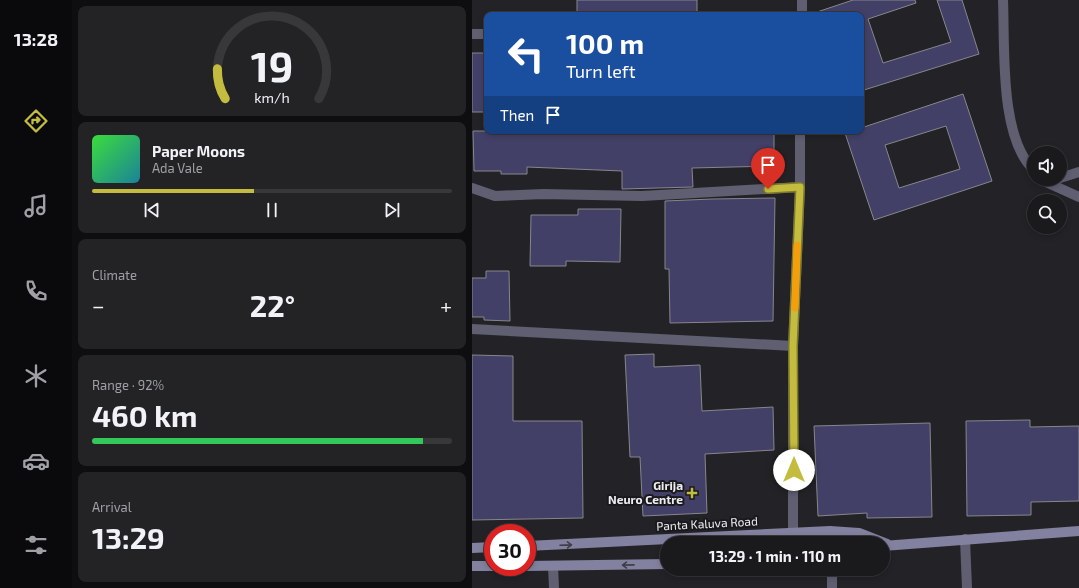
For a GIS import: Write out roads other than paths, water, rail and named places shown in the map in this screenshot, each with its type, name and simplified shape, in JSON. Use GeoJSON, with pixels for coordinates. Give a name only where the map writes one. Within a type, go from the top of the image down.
{"type":"FeatureCollection","features":[{"type":"Feature","properties":{"kind":"street"},"geometry":{"type":"LineString","coordinates":[[802,0],[802,12]]}},
{"type":"Feature","properties":{"kind":"street"},"geometry":{"type":"LineString","coordinates":[[1004,0],[1006,100],[1015,137],[1027,163]]}},
{"type":"Feature","properties":{"kind":"street"},"geometry":{"type":"LineString","coordinates":[[472,34],[484,34]]}},
{"type":"Feature","properties":{"kind":"street"},"geometry":{"type":"LineString","coordinates":[[794,536],[793,346],[800,187],[800,134]]}},
{"type":"Feature","properties":{"kind":"street"},"geometry":{"type":"LineString","coordinates":[[1067,176],[1079,172]]}},
{"type":"Feature","properties":{"kind":"street"},"geometry":{"type":"LineString","coordinates":[[1056,186],[1079,197]]}},
{"type":"Feature","properties":{"kind":"street"},"geometry":{"type":"LineString","coordinates":[[472,188],[496,196],[543,194],[642,196],[800,187]]}},
{"type":"Feature","properties":{"kind":"street"},"geometry":{"type":"LineString","coordinates":[[472,329],[793,346]]}},
{"type":"Feature","properties":{"kind":"street"},"geometry":{"type":"LineString","coordinates":[[830,531],[830,536]]}},
{"type":"Feature","properties":{"kind":"street","name":"Panta Kaluva Road"},"geometry":{"type":"LineString","coordinates":[[536,546],[794,532],[830,531],[859,534],[864,536]]}},
{"type":"Feature","properties":{"kind":"street","name":"Panta Kaluva Road"},"geometry":{"type":"LineString","coordinates":[[890,545],[1079,531]]}},
{"type":"Feature","properties":{"kind":"street"},"geometry":{"type":"LineString","coordinates":[[965,539],[967,588]]}},
{"type":"Feature","properties":{"kind":"street"},"geometry":{"type":"LineString","coordinates":[[472,548],[484,547]]}},
{"type":"Feature","properties":{"kind":"street"},"geometry":{"type":"LineString","coordinates":[[536,566],[660,564]]}},
{"type":"Feature","properties":{"kind":"street"},"geometry":{"type":"LineString","coordinates":[[472,566],[484,566]]}},
{"type":"Feature","properties":{"kind":"street"},"geometry":{"type":"LineString","coordinates":[[553,566],[554,588]]}},
{"type":"Feature","properties":{"kind":"street"},"geometry":{"type":"LineString","coordinates":[[832,576],[832,588]]}},
{"type":"Feature","properties":{"kind":"place","name":"Girija Neuro Centre"},"geometry":{"type":"Point","coordinates":[692,493]}}]}
